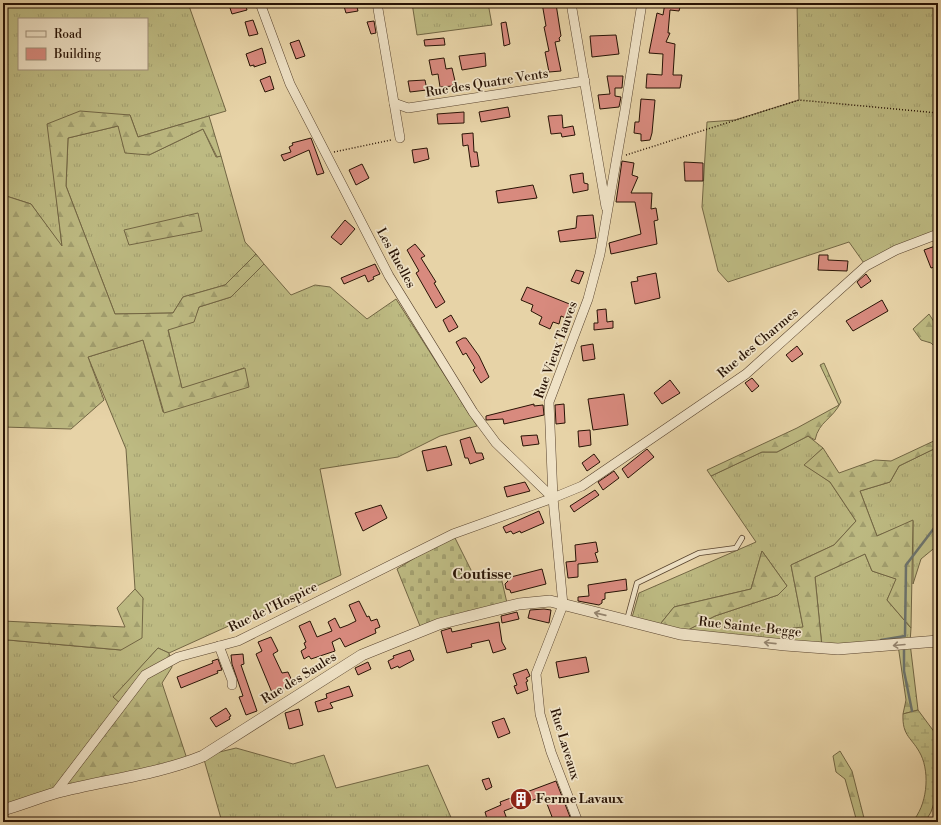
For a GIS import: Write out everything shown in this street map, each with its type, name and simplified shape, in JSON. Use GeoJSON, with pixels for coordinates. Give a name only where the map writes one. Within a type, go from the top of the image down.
{"type":"FeatureCollection","features":[{"type":"Feature","properties":{"kind":"street","name":"Les Ruelles"},"geometry":{"type":"LineString","coordinates":[[260,3],[290,84],[389,276],[473,412],[496,443],[553,498]]}},
{"type":"Feature","properties":{"kind":"street"},"geometry":{"type":"LineString","coordinates":[[377,3],[400,138]]}},
{"type":"Feature","properties":{"kind":"street","name":"Rue Vieux Tauves"},"geometry":{"type":"LineString","coordinates":[[571,3],[607,213]]}},
{"type":"Feature","properties":{"kind":"street","name":"Rue Vieux Tauves"},"geometry":{"type":"LineString","coordinates":[[563,605],[553,498],[549,402],[588,299],[600,254],[642,3]]}},
{"type":"Feature","properties":{"kind":"street","name":"Rue des Quatre Vents"},"geometry":{"type":"LineString","coordinates":[[394,103],[408,108],[585,81]]}},
{"type":"Feature","properties":{"kind":"street","name":"Rue des Charmes"},"geometry":{"type":"LineString","coordinates":[[553,498],[582,486],[746,374],[866,266],[896,250],[938,234]]}},
{"type":"Feature","properties":{"kind":"street","name":"Rue de l'Hospice"},"geometry":{"type":"LineString","coordinates":[[55,793],[145,675],[178,657],[238,641],[453,534],[553,498]]}},
{"type":"Feature","properties":{"kind":"street","name":"Rue des Saules"},"geometry":{"type":"LineString","coordinates":[[55,793],[188,762],[203,756],[362,655],[439,624],[518,604],[550,601],[563,605]]}},
{"type":"Feature","properties":{"kind":"street","name":"Rue Sainte-Begge"},"geometry":{"type":"LineString","coordinates":[[563,605],[680,634],[838,649],[938,641]]}},
{"type":"Feature","properties":{"kind":"street","name":"Rue Laveaux"},"geometry":{"type":"LineString","coordinates":[[563,605],[536,674],[540,714],[551,752],[578,822]]}},
{"type":"Feature","properties":{"kind":"street"},"geometry":{"type":"LineString","coordinates":[[219,646],[232,680],[232,685]]}},
{"type":"Feature","properties":{"kind":"street"},"geometry":{"type":"LineString","coordinates":[[3,810],[55,793]]}},
{"type":"Feature","properties":{"kind":"lane"},"geometry":{"type":"LineString","coordinates":[[627,620],[637,582],[698,553],[736,548],[742,538]]}},
{"type":"Feature","properties":{"kind":"path"},"geometry":{"type":"LineString","coordinates":[[114,7],[116,3]]}},
{"type":"Feature","properties":{"kind":"path"},"geometry":{"type":"LineString","coordinates":[[617,158],[799,100],[938,113]]}},
{"type":"Feature","properties":{"kind":"path"},"geometry":{"type":"LineString","coordinates":[[326,154],[400,138]]}},
{"type":"Feature","properties":{"kind":"green space"},"geometry":{"type":"Polygon","coordinates":[[[3,3],[188,3],[226,111],[138,137],[130,115],[48,124],[62,247],[31,204],[3,195],[3,3]]]}},
{"type":"Feature","properties":{"kind":"green space"},"geometry":{"type":"Polygon","coordinates":[[[412,3],[488,3],[492,25],[417,35],[412,3]]]}},
{"type":"Feature","properties":{"kind":"green space"},"geometry":{"type":"Polygon","coordinates":[[[797,3],[938,3],[938,234],[866,266],[849,242],[728,282],[718,271],[702,207],[707,122],[735,120],[799,100],[797,3]]]}},
{"type":"Feature","properties":{"kind":"green space"},"geometry":{"type":"Polygon","coordinates":[[[80,111],[130,115],[138,137],[209,116],[221,156],[217,157],[203,129],[149,155],[125,153],[118,126],[68,138],[66,186],[115,314],[173,313],[183,297],[225,285],[256,254],[264,264],[231,297],[199,307],[194,322],[168,330],[182,388],[245,368],[249,387],[164,413],[143,340],[88,357],[104,400],[71,429],[3,427],[3,195],[31,204],[62,246],[47,124],[80,111]]]}},
{"type":"Feature","properties":{"kind":"green space"},"geometry":{"type":"Polygon","coordinates":[[[118,126],[149,155],[203,129],[216,157],[221,156],[245,242],[256,254],[225,285],[183,297],[173,313],[115,314],[66,186],[68,138],[118,126]]]}},
{"type":"Feature","properties":{"kind":"green space"},"geometry":{"type":"Polygon","coordinates":[[[198,213],[202,231],[129,245],[124,230],[198,213]]]}},
{"type":"Feature","properties":{"kind":"green space"},"geometry":{"type":"Polygon","coordinates":[[[264,264],[291,295],[315,285],[330,287],[367,319],[396,299],[477,426],[440,436],[398,457],[320,469],[341,575],[169,653],[158,648],[114,697],[122,705],[55,793],[10,808],[6,798],[3,798],[3,652],[8,640],[121,650],[143,599],[135,589],[126,449],[88,357],[143,340],[163,412],[244,368],[182,389],[168,329],[193,322],[199,307],[231,297],[264,264]]]}},
{"type":"Feature","properties":{"kind":"green space"},"geometry":{"type":"Polygon","coordinates":[[[929,314],[938,328],[938,350],[931,343],[921,340],[913,329],[929,314]]]}},
{"type":"Feature","properties":{"kind":"green space"},"geometry":{"type":"Polygon","coordinates":[[[824,363],[841,402],[839,405],[820,365],[824,363]]]}},
{"type":"Feature","properties":{"kind":"green space"},"geometry":{"type":"Polygon","coordinates":[[[839,405],[834,413],[819,429],[815,440],[808,436],[777,452],[762,452],[711,476],[707,470],[797,428],[839,405]]]}},
{"type":"Feature","properties":{"kind":"green space"},"geometry":{"type":"Polygon","coordinates":[[[808,436],[823,448],[805,465],[830,482],[856,521],[834,545],[791,565],[803,627],[785,645],[680,634],[715,616],[778,595],[787,586],[762,551],[751,589],[674,607],[657,628],[631,621],[639,593],[756,542],[711,476],[762,452],[777,452],[808,436]]]}},
{"type":"Feature","properties":{"kind":"green space"},"geometry":{"type":"Polygon","coordinates":[[[938,439],[938,447],[899,466],[890,482],[860,491],[877,536],[913,520],[911,628],[887,600],[896,579],[872,571],[865,554],[815,577],[822,647],[785,645],[784,629],[803,627],[791,565],[834,545],[856,521],[830,482],[804,465],[823,448],[839,473],[875,460],[891,461],[938,439]]]}},
{"type":"Feature","properties":{"kind":"green space"},"geometry":{"type":"Polygon","coordinates":[[[938,447],[938,545],[921,559],[913,584],[913,521],[877,536],[860,491],[890,482],[899,466],[938,447]]]}},
{"type":"Feature","properties":{"kind":"green space"},"geometry":{"type":"Polygon","coordinates":[[[453,534],[476,580],[501,577],[507,603],[420,626],[397,569],[453,534]]]}},
{"type":"Feature","properties":{"kind":"green space"},"geometry":{"type":"Polygon","coordinates":[[[762,551],[787,586],[778,595],[715,616],[680,634],[657,628],[674,607],[751,589],[762,551]]]}},
{"type":"Feature","properties":{"kind":"green space"},"geometry":{"type":"Polygon","coordinates":[[[865,554],[872,571],[897,579],[887,600],[911,628],[910,643],[822,647],[815,577],[865,554]]]}},
{"type":"Feature","properties":{"kind":"green space"},"geometry":{"type":"Polygon","coordinates":[[[135,589],[143,598],[142,638],[121,650],[8,640],[3,652],[3,621],[125,627],[117,608],[135,589]]]}},
{"type":"Feature","properties":{"kind":"green space"},"geometry":{"type":"Polygon","coordinates":[[[910,643],[918,710],[903,714],[906,700],[898,645],[910,643]]]}},
{"type":"Feature","properties":{"kind":"green space"},"geometry":{"type":"Polygon","coordinates":[[[158,648],[169,653],[172,667],[162,683],[188,762],[62,788],[122,705],[113,697],[158,648]]]}},
{"type":"Feature","properties":{"kind":"green space"},"geometry":{"type":"Polygon","coordinates":[[[918,710],[938,737],[938,791],[931,812],[925,822],[912,822],[924,799],[926,790],[926,771],[921,755],[908,736],[903,722],[903,714],[918,710]]]}},
{"type":"Feature","properties":{"kind":"green space"},"geometry":{"type":"Polygon","coordinates":[[[236,748],[293,764],[324,755],[336,788],[428,765],[453,822],[222,822],[203,756],[236,748]]]}},
{"type":"Feature","properties":{"kind":"green space"},"geometry":{"type":"Polygon","coordinates":[[[840,751],[852,771],[865,822],[857,822],[845,779],[836,772],[833,756],[840,751]]]}},
{"type":"Feature","properties":{"kind":"building"},"geometry":{"type":"Polygon","coordinates":[[[234,3],[245,3],[247,10],[232,14],[230,8],[235,6],[234,3]]]}},
{"type":"Feature","properties":{"kind":"building"},"geometry":{"type":"Polygon","coordinates":[[[343,3],[356,3],[358,11],[346,13],[343,3]]]}},
{"type":"Feature","properties":{"kind":"building"},"geometry":{"type":"Polygon","coordinates":[[[542,3],[556,4],[561,36],[559,38],[560,41],[555,42],[561,71],[549,72],[545,52],[549,51],[544,27],[546,26],[542,3]]]}},
{"type":"Feature","properties":{"kind":"building"},"geometry":{"type":"Polygon","coordinates":[[[665,3],[681,3],[679,11],[670,10],[668,33],[670,33],[666,42],[675,44],[673,75],[682,75],[680,88],[646,88],[647,74],[662,75],[663,54],[649,53],[657,13],[663,15],[665,3]]]}},
{"type":"Feature","properties":{"kind":"building"},"geometry":{"type":"Polygon","coordinates":[[[253,20],[258,34],[249,36],[245,22],[253,20]]]}},
{"type":"Feature","properties":{"kind":"building"},"geometry":{"type":"Polygon","coordinates":[[[374,21],[376,33],[371,34],[367,22],[374,21]]]}},
{"type":"Feature","properties":{"kind":"building"},"geometry":{"type":"Polygon","coordinates":[[[506,22],[510,44],[504,46],[501,23],[506,22]]]}},
{"type":"Feature","properties":{"kind":"building"},"geometry":{"type":"Polygon","coordinates":[[[616,35],[619,54],[592,57],[590,36],[616,35]]]}},
{"type":"Feature","properties":{"kind":"building"},"geometry":{"type":"Polygon","coordinates":[[[444,38],[445,45],[425,46],[424,40],[444,38]]]}},
{"type":"Feature","properties":{"kind":"building"},"geometry":{"type":"Polygon","coordinates":[[[299,40],[305,56],[296,59],[290,43],[299,40]]]}},
{"type":"Feature","properties":{"kind":"building"},"geometry":{"type":"Polygon","coordinates":[[[262,48],[266,63],[254,67],[254,65],[250,66],[246,54],[262,48]]]}},
{"type":"Feature","properties":{"kind":"building"},"geometry":{"type":"Polygon","coordinates":[[[485,53],[486,66],[462,70],[459,56],[485,53]]]}},
{"type":"Feature","properties":{"kind":"building"},"geometry":{"type":"Polygon","coordinates":[[[444,58],[446,69],[452,68],[455,81],[453,82],[453,86],[440,87],[438,74],[432,75],[429,60],[444,58]]]}},
{"type":"Feature","properties":{"kind":"building"},"geometry":{"type":"Polygon","coordinates":[[[270,76],[274,89],[265,92],[260,80],[270,76]]]}},
{"type":"Feature","properties":{"kind":"building"},"geometry":{"type":"Polygon","coordinates":[[[607,76],[623,76],[622,88],[615,88],[615,96],[621,97],[619,107],[600,109],[598,95],[610,94],[607,76]]]}},
{"type":"Feature","properties":{"kind":"building"},"geometry":{"type":"Polygon","coordinates":[[[425,80],[427,90],[410,92],[408,81],[425,80]]]}},
{"type":"Feature","properties":{"kind":"building"},"geometry":{"type":"Polygon","coordinates":[[[641,99],[655,100],[650,140],[641,141],[641,134],[634,133],[635,122],[639,122],[641,99]]]}},
{"type":"Feature","properties":{"kind":"building"},"geometry":{"type":"Polygon","coordinates":[[[508,107],[510,117],[481,122],[479,112],[508,107]]]}},
{"type":"Feature","properties":{"kind":"building"},"geometry":{"type":"Polygon","coordinates":[[[464,112],[464,123],[438,124],[437,114],[464,112]]]}},
{"type":"Feature","properties":{"kind":"building"},"geometry":{"type":"Polygon","coordinates":[[[562,115],[563,128],[573,126],[575,135],[562,137],[561,133],[551,134],[548,116],[562,115]]]}},
{"type":"Feature","properties":{"kind":"building"},"geometry":{"type":"Polygon","coordinates":[[[473,133],[474,152],[477,152],[479,166],[471,167],[468,145],[463,146],[462,134],[473,133]]]}},
{"type":"Feature","properties":{"kind":"building"},"geometry":{"type":"Polygon","coordinates":[[[311,138],[324,173],[317,175],[309,150],[284,161],[281,155],[291,152],[289,147],[293,145],[292,143],[311,138]]]}},
{"type":"Feature","properties":{"kind":"building"},"geometry":{"type":"Polygon","coordinates":[[[427,148],[429,159],[414,163],[412,150],[427,148]]]}},
{"type":"Feature","properties":{"kind":"building"},"geometry":{"type":"Polygon","coordinates":[[[622,161],[634,163],[632,175],[638,177],[631,193],[652,193],[651,209],[656,208],[658,220],[654,221],[657,244],[611,254],[609,243],[641,234],[635,202],[616,202],[622,161]]]}},
{"type":"Feature","properties":{"kind":"building"},"geometry":{"type":"Polygon","coordinates":[[[684,162],[703,163],[703,181],[685,181],[684,162]]]}},
{"type":"Feature","properties":{"kind":"building"},"geometry":{"type":"Polygon","coordinates":[[[362,164],[369,178],[356,185],[349,170],[362,164]]]}},
{"type":"Feature","properties":{"kind":"building"},"geometry":{"type":"Polygon","coordinates":[[[583,173],[584,183],[588,184],[588,190],[573,193],[570,175],[583,173]]]}},
{"type":"Feature","properties":{"kind":"building"},"geometry":{"type":"Polygon","coordinates":[[[533,185],[537,198],[498,203],[496,191],[533,185]]]}},
{"type":"Feature","properties":{"kind":"building"},"geometry":{"type":"Polygon","coordinates":[[[593,215],[596,238],[560,242],[558,231],[576,228],[577,216],[593,215]]]}},
{"type":"Feature","properties":{"kind":"building"},"geometry":{"type":"Polygon","coordinates":[[[345,220],[355,229],[341,245],[331,237],[345,220]]]}},
{"type":"Feature","properties":{"kind":"building"},"geometry":{"type":"Polygon","coordinates":[[[415,244],[425,256],[421,258],[436,282],[434,283],[445,302],[436,308],[416,273],[419,271],[407,250],[415,244]]]}},
{"type":"Feature","properties":{"kind":"building"},"geometry":{"type":"Polygon","coordinates":[[[938,245],[938,266],[931,268],[924,250],[938,245]]]}},
{"type":"Feature","properties":{"kind":"building"},"geometry":{"type":"Polygon","coordinates":[[[819,255],[828,255],[828,260],[848,261],[847,271],[818,270],[819,255]]]}},
{"type":"Feature","properties":{"kind":"building"},"geometry":{"type":"Polygon","coordinates":[[[375,264],[380,274],[373,277],[374,279],[368,282],[365,275],[344,284],[341,278],[375,264]]]}},
{"type":"Feature","properties":{"kind":"building"},"geometry":{"type":"Polygon","coordinates":[[[576,270],[584,272],[579,284],[571,281],[576,270]]]}},
{"type":"Feature","properties":{"kind":"building"},"geometry":{"type":"Polygon","coordinates":[[[656,273],[660,298],[635,304],[631,282],[638,281],[637,277],[656,273]]]}},
{"type":"Feature","properties":{"kind":"building"},"geometry":{"type":"Polygon","coordinates":[[[866,274],[871,281],[861,288],[857,282],[866,274]]]}},
{"type":"Feature","properties":{"kind":"building"},"geometry":{"type":"Polygon","coordinates":[[[527,287],[572,305],[568,319],[561,316],[559,324],[553,322],[550,329],[539,324],[542,317],[531,311],[533,305],[521,300],[527,287]]]}},
{"type":"Feature","properties":{"kind":"building"},"geometry":{"type":"Polygon","coordinates":[[[882,300],[888,311],[853,331],[846,321],[882,300]]]}},
{"type":"Feature","properties":{"kind":"building"},"geometry":{"type":"Polygon","coordinates":[[[606,309],[607,322],[613,321],[613,328],[594,330],[594,323],[598,323],[597,310],[606,309]]]}},
{"type":"Feature","properties":{"kind":"building"},"geometry":{"type":"Polygon","coordinates":[[[451,315],[458,327],[449,332],[443,320],[451,315]]]}},
{"type":"Feature","properties":{"kind":"building"},"geometry":{"type":"Polygon","coordinates":[[[466,338],[479,356],[489,377],[481,383],[473,370],[475,368],[466,353],[463,355],[456,342],[466,338]]]}},
{"type":"Feature","properties":{"kind":"building"},"geometry":{"type":"Polygon","coordinates":[[[593,344],[595,359],[583,361],[581,346],[593,344]]]}},
{"type":"Feature","properties":{"kind":"building"},"geometry":{"type":"Polygon","coordinates":[[[797,346],[803,354],[792,362],[786,355],[797,346]]]}},
{"type":"Feature","properties":{"kind":"building"},"geometry":{"type":"Polygon","coordinates":[[[752,378],[759,386],[752,392],[745,383],[752,378]]]}},
{"type":"Feature","properties":{"kind":"building"},"geometry":{"type":"Polygon","coordinates":[[[670,380],[680,393],[662,404],[654,393],[670,380]]]}},
{"type":"Feature","properties":{"kind":"building"},"geometry":{"type":"Polygon","coordinates":[[[624,394],[628,425],[593,430],[588,399],[624,394]]]}},
{"type":"Feature","properties":{"kind":"building"},"geometry":{"type":"Polygon","coordinates":[[[534,404],[534,406],[543,405],[544,415],[504,424],[503,419],[486,420],[486,416],[534,404]]]}},
{"type":"Feature","properties":{"kind":"building"},"geometry":{"type":"Polygon","coordinates":[[[564,404],[565,423],[556,424],[555,405],[564,404]]]}},
{"type":"Feature","properties":{"kind":"building"},"geometry":{"type":"Polygon","coordinates":[[[590,430],[591,445],[579,447],[578,431],[590,430]]]}},
{"type":"Feature","properties":{"kind":"building"},"geometry":{"type":"Polygon","coordinates":[[[537,435],[539,444],[523,446],[521,436],[537,435]]]}},
{"type":"Feature","properties":{"kind":"building"},"geometry":{"type":"Polygon","coordinates":[[[470,437],[476,453],[482,453],[484,459],[470,464],[468,458],[465,458],[460,440],[470,437]]]}},
{"type":"Feature","properties":{"kind":"building"},"geometry":{"type":"Polygon","coordinates":[[[446,446],[452,465],[427,471],[422,451],[446,446]]]}},
{"type":"Feature","properties":{"kind":"building"},"geometry":{"type":"Polygon","coordinates":[[[647,449],[654,457],[628,478],[622,469],[647,449]]]}},
{"type":"Feature","properties":{"kind":"building"},"geometry":{"type":"Polygon","coordinates":[[[594,454],[600,462],[587,471],[582,463],[594,454]]]}},
{"type":"Feature","properties":{"kind":"building"},"geometry":{"type":"Polygon","coordinates":[[[614,471],[619,478],[603,490],[598,482],[614,471]]]}},
{"type":"Feature","properties":{"kind":"building"},"geometry":{"type":"Polygon","coordinates":[[[525,482],[530,491],[507,497],[504,487],[525,482]]]}},
{"type":"Feature","properties":{"kind":"building"},"geometry":{"type":"Polygon","coordinates":[[[595,490],[599,495],[574,512],[570,506],[595,490]]]}},
{"type":"Feature","properties":{"kind":"building"},"geometry":{"type":"Polygon","coordinates":[[[381,505],[387,518],[363,531],[355,513],[381,505]]]}},
{"type":"Feature","properties":{"kind":"building"},"geometry":{"type":"Polygon","coordinates":[[[539,511],[544,523],[521,533],[520,531],[513,534],[511,531],[506,533],[503,527],[539,511]]]}},
{"type":"Feature","properties":{"kind":"building"},"geometry":{"type":"Polygon","coordinates":[[[596,542],[598,552],[595,553],[598,562],[578,564],[578,577],[568,578],[566,562],[576,561],[575,545],[596,542]]]}},
{"type":"Feature","properties":{"kind":"building"},"geometry":{"type":"Polygon","coordinates":[[[542,569],[546,584],[511,593],[510,590],[506,589],[505,584],[508,581],[507,578],[542,569]]]}},
{"type":"Feature","properties":{"kind":"building"},"geometry":{"type":"Polygon","coordinates":[[[626,579],[627,590],[605,593],[605,599],[602,600],[602,603],[599,605],[578,601],[578,597],[589,596],[588,585],[626,579]]]}},
{"type":"Feature","properties":{"kind":"building"},"geometry":{"type":"Polygon","coordinates":[[[359,601],[367,617],[369,616],[371,621],[377,619],[380,627],[375,629],[376,633],[345,647],[340,638],[332,642],[335,651],[311,659],[309,656],[304,659],[301,651],[306,648],[304,643],[306,642],[299,626],[310,621],[317,637],[332,631],[328,622],[335,618],[340,628],[348,625],[356,621],[349,605],[359,601]]]}},
{"type":"Feature","properties":{"kind":"building"},"geometry":{"type":"Polygon","coordinates":[[[530,610],[551,610],[549,623],[528,618],[530,610]]]}},
{"type":"Feature","properties":{"kind":"building"},"geometry":{"type":"Polygon","coordinates":[[[517,612],[519,619],[502,623],[501,616],[517,612]]]}},
{"type":"Feature","properties":{"kind":"building"},"geometry":{"type":"Polygon","coordinates":[[[499,622],[502,642],[506,649],[493,653],[489,640],[471,644],[472,647],[447,653],[441,631],[451,628],[452,632],[499,622]]]}},
{"type":"Feature","properties":{"kind":"building"},"geometry":{"type":"Polygon","coordinates":[[[271,637],[278,651],[273,654],[282,673],[288,672],[294,685],[281,690],[282,693],[273,695],[256,654],[262,651],[258,642],[271,637]]]}},
{"type":"Feature","properties":{"kind":"building"},"geometry":{"type":"Polygon","coordinates":[[[410,650],[414,660],[399,668],[398,666],[391,669],[388,661],[394,658],[393,656],[410,650]]]}},
{"type":"Feature","properties":{"kind":"building"},"geometry":{"type":"Polygon","coordinates":[[[243,654],[244,664],[241,665],[257,711],[246,715],[239,697],[243,696],[232,664],[231,655],[243,654]]]}},
{"type":"Feature","properties":{"kind":"building"},"geometry":{"type":"Polygon","coordinates":[[[586,657],[589,672],[559,678],[556,662],[586,657]]]}},
{"type":"Feature","properties":{"kind":"building"},"geometry":{"type":"Polygon","coordinates":[[[218,659],[222,670],[181,688],[177,677],[213,663],[212,661],[218,659]]]}},
{"type":"Feature","properties":{"kind":"building"},"geometry":{"type":"Polygon","coordinates":[[[368,662],[371,669],[358,675],[355,668],[368,662]]]}},
{"type":"Feature","properties":{"kind":"building"},"geometry":{"type":"Polygon","coordinates":[[[527,669],[530,676],[526,678],[528,681],[526,682],[528,690],[517,694],[514,686],[517,685],[513,674],[527,669]]]}},
{"type":"Feature","properties":{"kind":"building"},"geometry":{"type":"Polygon","coordinates":[[[349,686],[353,696],[330,703],[333,708],[318,712],[315,702],[327,698],[326,694],[349,686]]]}},
{"type":"Feature","properties":{"kind":"building"},"geometry":{"type":"Polygon","coordinates":[[[226,708],[231,716],[229,717],[230,719],[216,727],[210,718],[226,708]]]}},
{"type":"Feature","properties":{"kind":"building"},"geometry":{"type":"Polygon","coordinates":[[[299,709],[303,725],[289,729],[285,713],[299,709]]]}},
{"type":"Feature","properties":{"kind":"building"},"geometry":{"type":"Polygon","coordinates":[[[504,718],[510,733],[498,738],[492,722],[504,718]]]}},
{"type":"Feature","properties":{"kind":"building"},"geometry":{"type":"Polygon","coordinates":[[[489,778],[492,787],[486,790],[482,780],[489,778]]]}},
{"type":"Feature","properties":{"kind":"building","name":"Ferme Lavaux"},"geometry":{"type":"Polygon","coordinates":[[[556,781],[572,822],[554,822],[544,796],[504,811],[508,822],[488,822],[485,812],[501,805],[500,802],[556,781]]]}},
{"type":"Feature","properties":{"kind":"waterway"},"geometry":{"type":"LineString","coordinates":[[881,640],[905,636],[906,565],[938,523]]}},
{"type":"Feature","properties":{"kind":"waterway"},"geometry":{"type":"LineString","coordinates":[[904,650],[904,671],[912,711]]}},
{"type":"Feature","properties":{"kind":"place","name":"Ferme Lavaux"},"geometry":{"type":"Point","coordinates":[521,799]}},
{"type":"Feature","properties":{"kind":"district","name":"Coutisse"},"geometry":{"type":"Point","coordinates":[482,574]}}]}
